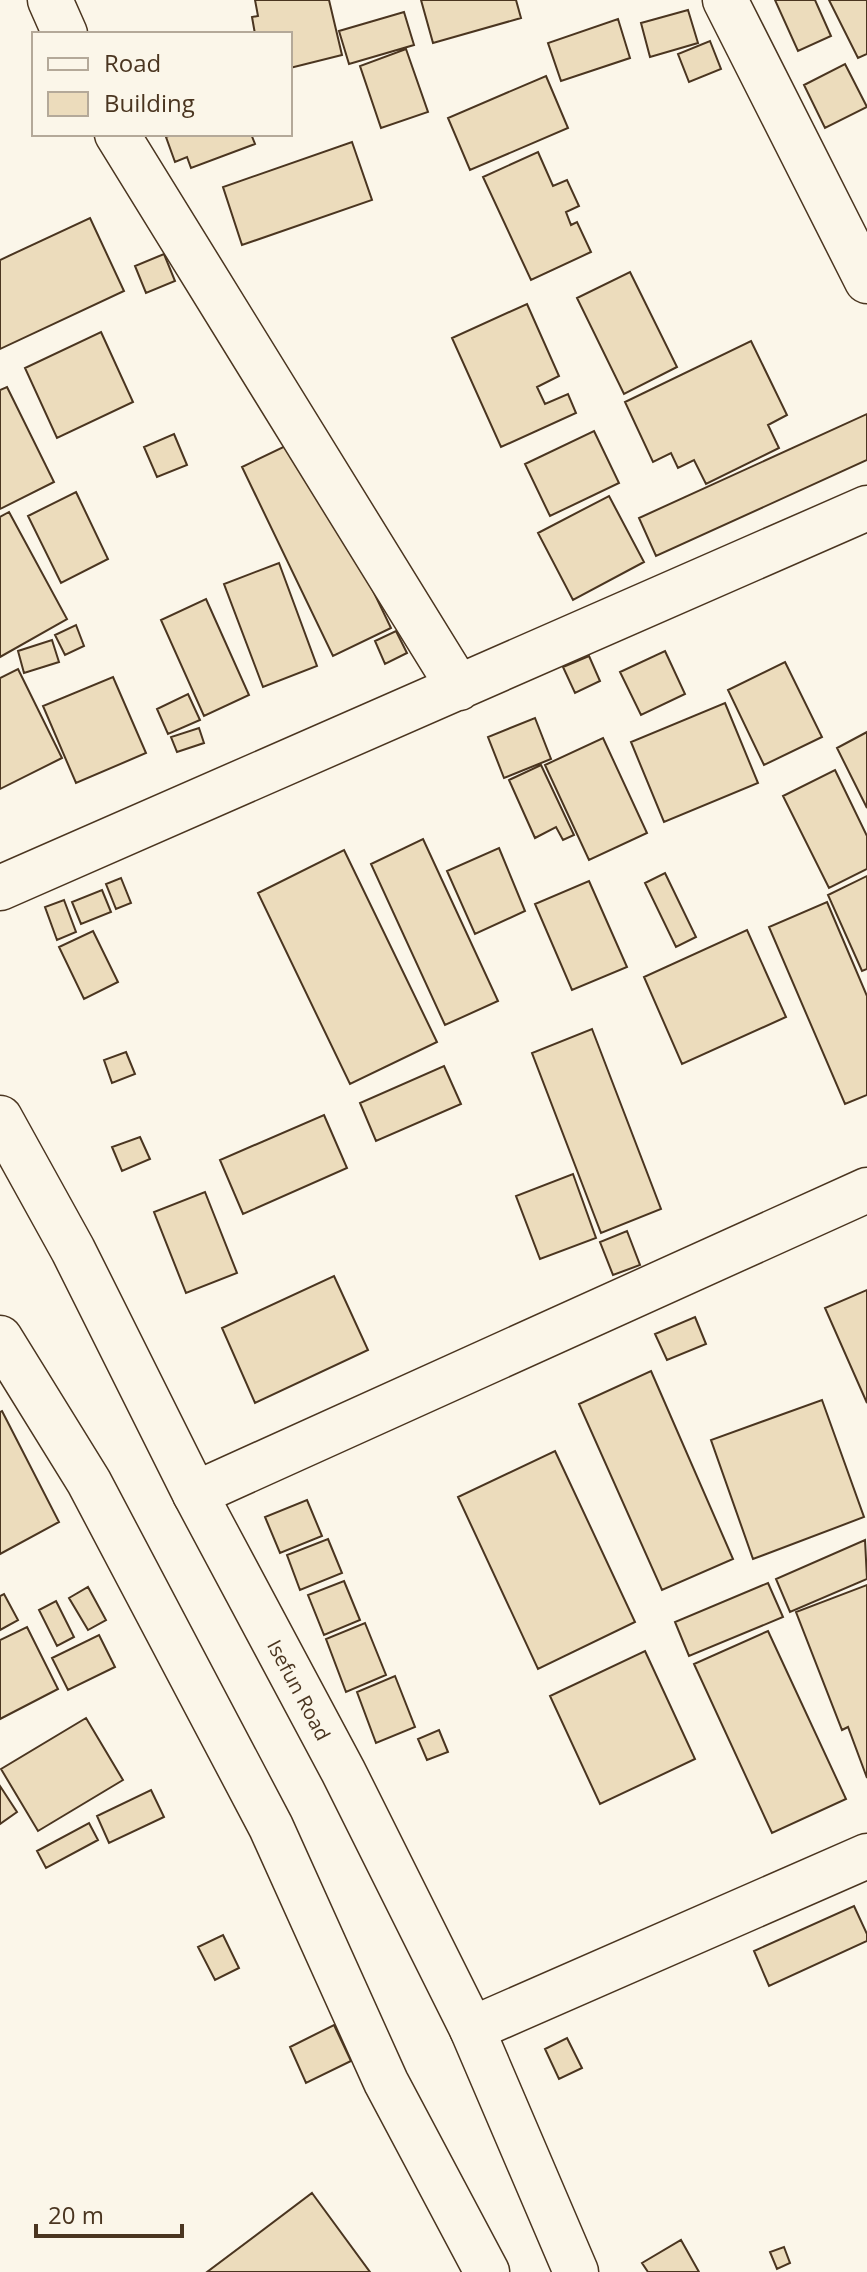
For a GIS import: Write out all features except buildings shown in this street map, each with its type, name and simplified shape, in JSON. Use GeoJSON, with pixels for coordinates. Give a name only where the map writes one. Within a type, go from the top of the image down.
{"type":"FeatureCollection","features":[{"type":"Feature","properties":{"kind":"street"},"geometry":{"type":"LineString","coordinates":[[50,0],[64,32]]}},
{"type":"Feature","properties":{"kind":"street"},"geometry":{"type":"LineString","coordinates":[[725,0],[867,281]]}},
{"type":"Feature","properties":{"kind":"street"},"geometry":{"type":"LineString","coordinates":[[118,136],[459,688]]}},
{"type":"Feature","properties":{"kind":"street"},"geometry":{"type":"LineString","coordinates":[[0,888],[867,508]]}},
{"type":"Feature","properties":{"kind":"street","name":"Isefun Road"},"geometry":{"type":"LineString","coordinates":[[0,1118],[73,1250],[195,1494],[343,1771],[472,2029],[576,2272]]}},
{"type":"Feature","properties":{"kind":"street"},"geometry":{"type":"LineString","coordinates":[[195,1494],[867,1190]]}},
{"type":"Feature","properties":{"kind":"street"},"geometry":{"type":"LineString","coordinates":[[0,1338],[89,1482],[271,1827],[386,2082],[487,2272]]}},
{"type":"Feature","properties":{"kind":"street"},"geometry":{"type":"LineString","coordinates":[[472,2029],[867,1856]]}}]}
